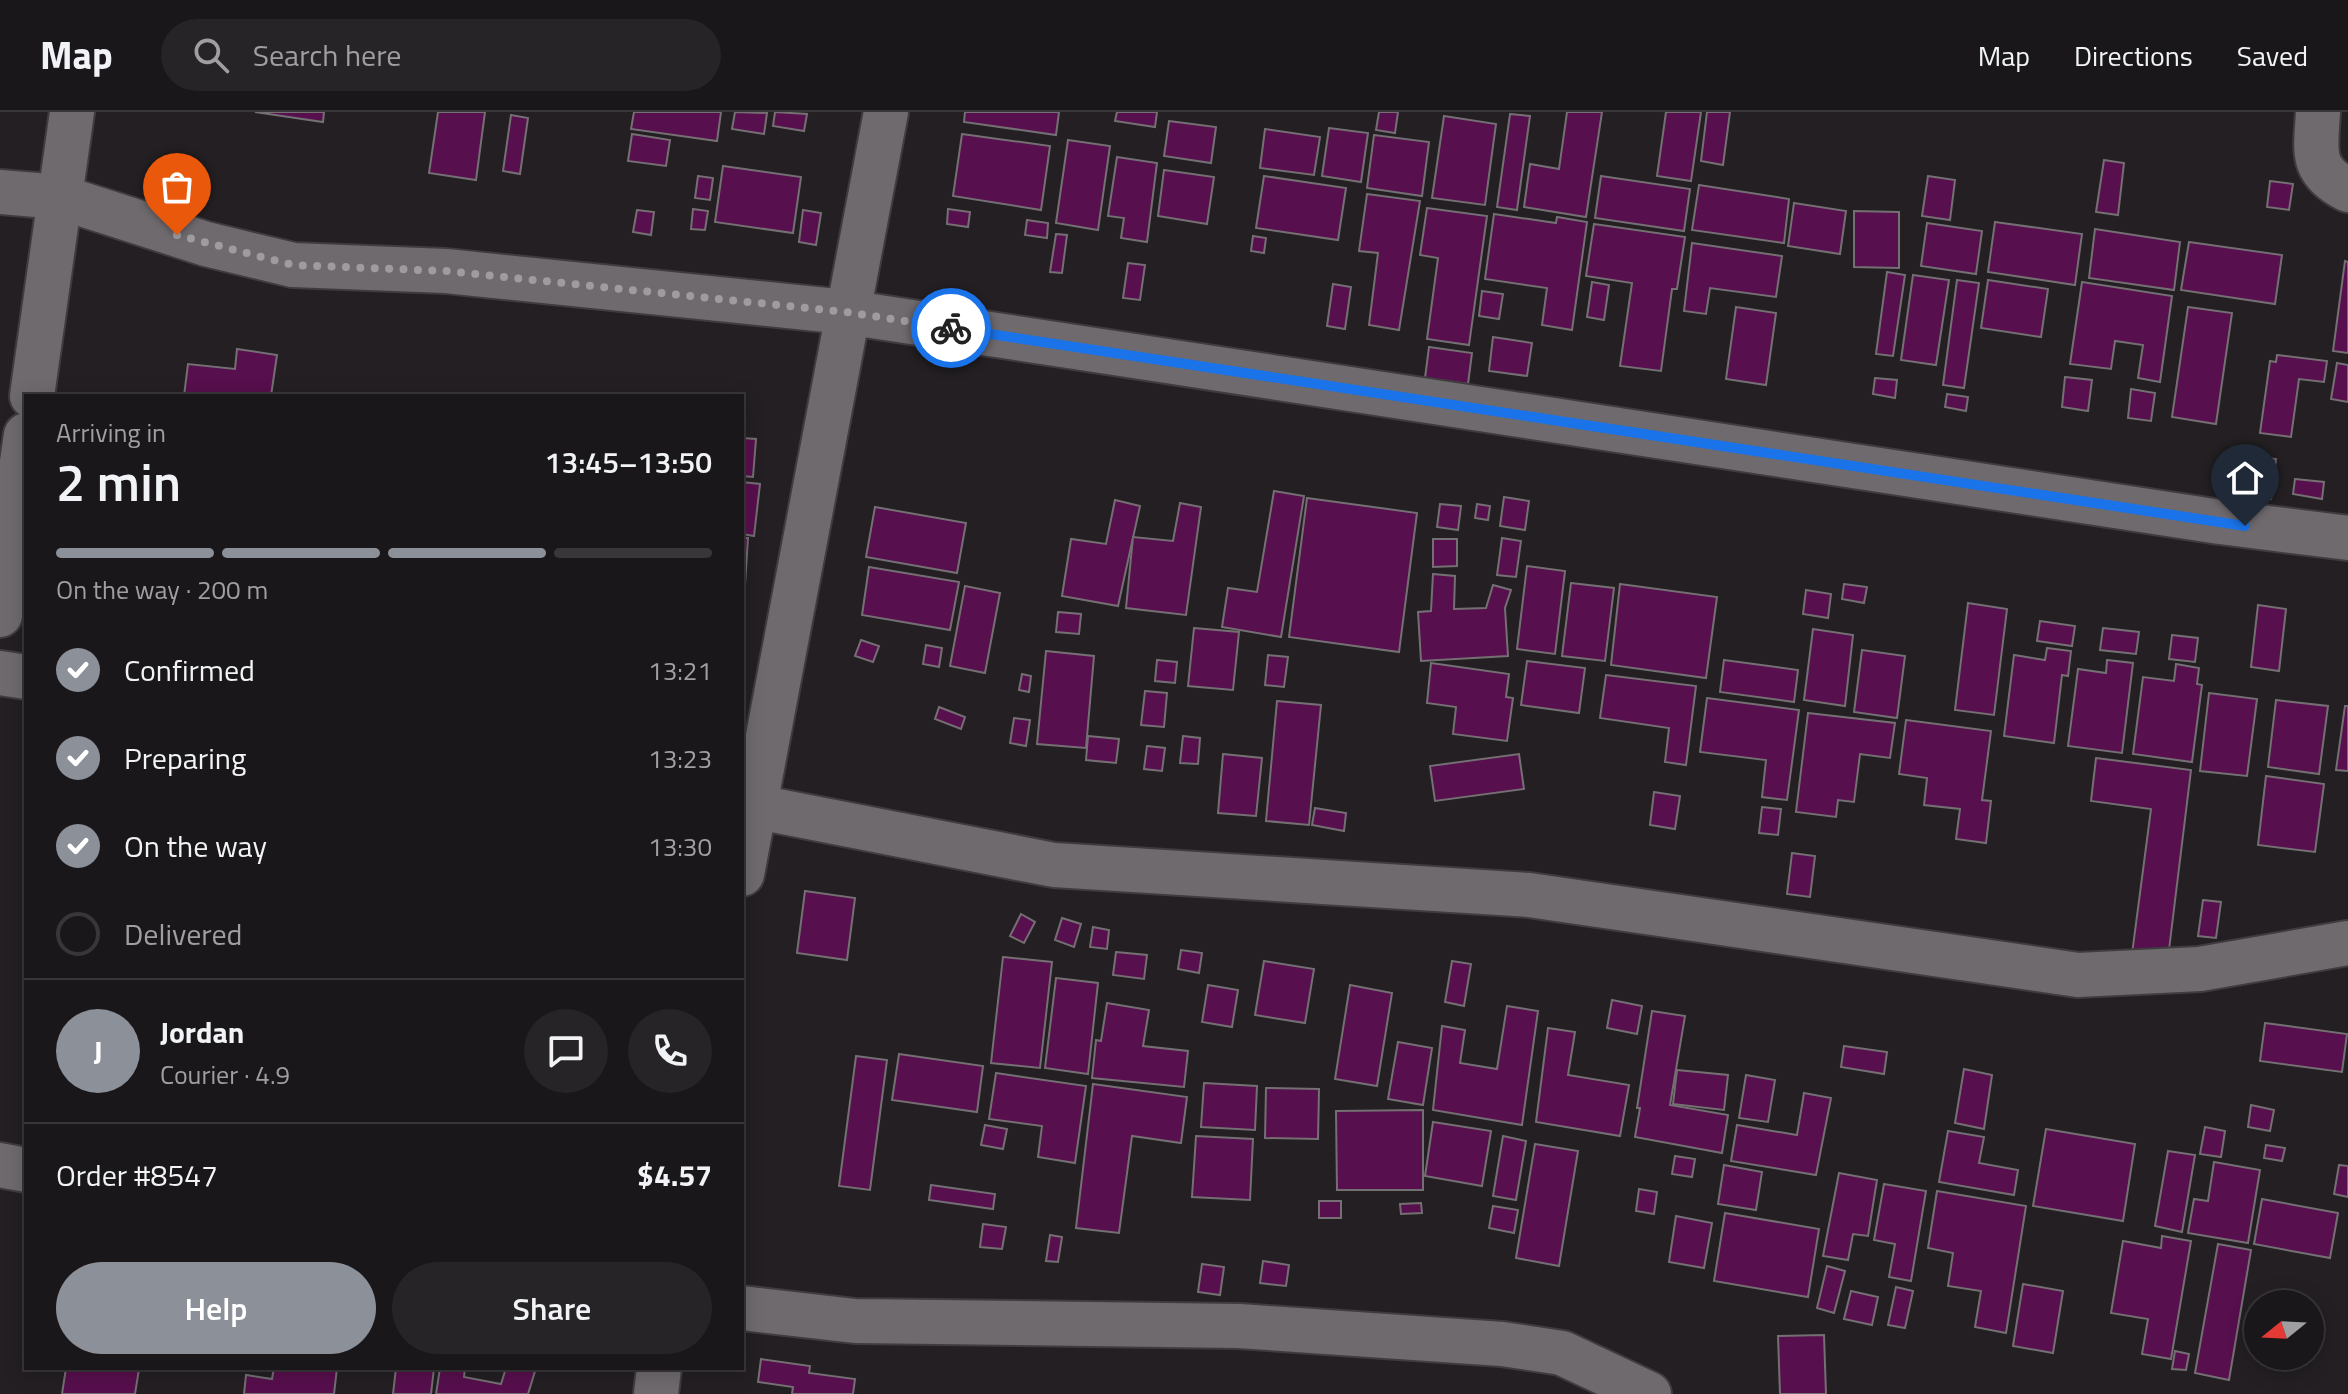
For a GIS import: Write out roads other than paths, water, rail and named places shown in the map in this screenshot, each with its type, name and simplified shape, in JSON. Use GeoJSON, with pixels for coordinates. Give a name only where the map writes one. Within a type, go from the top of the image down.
{"type":"FeatureCollection","features":[{"type":"Feature","properties":{"kind":"street"},"geometry":{"type":"LineString","coordinates":[[32,394],[72,112]]}},
{"type":"Feature","properties":{"kind":"street"},"geometry":{"type":"LineString","coordinates":[[744,851],[748,805],[886,112]]}},
{"type":"Feature","properties":{"kind":"street"},"geometry":{"type":"LineString","coordinates":[[2318,112],[2315,161],[2328,179],[2348,190]]}},
{"type":"Feature","properties":{"kind":"street"},"geometry":{"type":"LineString","coordinates":[[0,192],[60,197],[206,244],[293,265],[446,271],[846,312],[2220,522],[2348,538]]}},
{"type":"Feature","properties":{"kind":"street"},"geometry":{"type":"LineString","coordinates":[[0,615],[24,449]]}},
{"type":"Feature","properties":{"kind":"street"},"geometry":{"type":"LineString","coordinates":[[0,673],[24,677]]}},
{"type":"Feature","properties":{"kind":"street"},"geometry":{"type":"LineString","coordinates":[[748,805],[1054,865],[1529,895],[2078,975],[2200,969],[2348,943]]}},
{"type":"Feature","properties":{"kind":"street"},"geometry":{"type":"LineString","coordinates":[[0,1165],[24,1170]]}},
{"type":"Feature","properties":{"kind":"street"},"geometry":{"type":"LineString","coordinates":[[744,1308],[855,1321],[1239,1326],[1502,1344],[1562,1353],[1649,1394]]}},
{"type":"Feature","properties":{"kind":"street"},"geometry":{"type":"LineString","coordinates":[[656,1394],[659,1370]]}}]}
